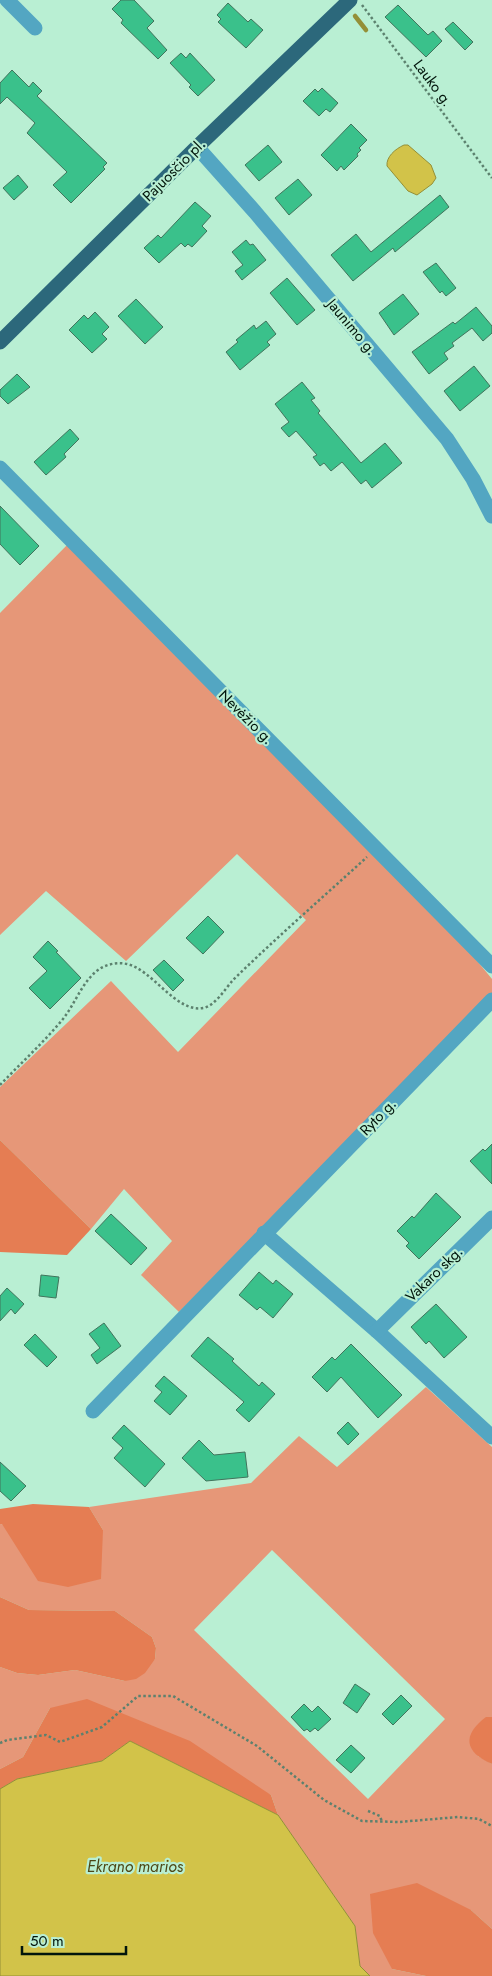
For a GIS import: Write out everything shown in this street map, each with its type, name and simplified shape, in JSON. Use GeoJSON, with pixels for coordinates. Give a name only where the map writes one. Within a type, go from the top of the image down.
{"type":"FeatureCollection","features":[{"type":"Feature","properties":{"kind":"main road","name":"Pajuosčio pl."},"geometry":{"type":"LineString","coordinates":[[0,342],[197,147],[350,0]]}},
{"type":"Feature","properties":{"kind":"street"},"geometry":{"type":"LineString","coordinates":[[7,0],[35,28]]}},
{"type":"Feature","properties":{"kind":"street","name":"Jaunimo g."},"geometry":{"type":"LineString","coordinates":[[197,147],[255,212],[447,438],[473,479],[492,516]]}},
{"type":"Feature","properties":{"kind":"street","name":"Nevėžio g."},"geometry":{"type":"LineString","coordinates":[[0,468],[492,966]]}},
{"type":"Feature","properties":{"kind":"street","name":"Ryto g."},"geometry":{"type":"LineString","coordinates":[[93,1410],[492,1000]]}},
{"type":"Feature","properties":{"kind":"street","name":"Vakaro skg."},"geometry":{"type":"LineString","coordinates":[[377,1331],[492,1218]]}},
{"type":"Feature","properties":{"kind":"street"},"geometry":{"type":"LineString","coordinates":[[264,1233],[377,1331],[492,1437]]}},
{"type":"Feature","properties":{"kind":"path","name":"Lauko g."},"geometry":{"type":"LineString","coordinates":[[358,0],[492,178]]}},
{"type":"Feature","properties":{"kind":"path"},"geometry":{"type":"LineString","coordinates":[[0,1085],[64,1018],[97,970],[109,964],[133,965],[182,1003],[194,1008],[205,1008],[213,1003],[255,959],[376,848]]}},
{"type":"Feature","properties":{"kind":"path"},"geometry":{"type":"LineString","coordinates":[[0,1743],[7,1740],[46,1735],[60,1742],[102,1727],[138,1696],[174,1696],[256,1746],[324,1800],[362,1820],[382,1822],[458,1817],[479,1819],[492,1826]]}},
{"type":"Feature","properties":{"kind":"path"},"geometry":{"type":"LineString","coordinates":[[368,1811],[380,1816],[382,1822]]}},
{"type":"Feature","properties":{"kind":"shaded area"},"geometry":{"type":"Polygon","coordinates":[[[71,541],[459,939],[492,979],[492,994],[179,1312],[141,1275],[172,1241],[124,1189],[91,1229],[0,1140],[0,1087],[111,981],[178,1052],[306,920],[237,854],[126,961],[46,891],[0,935],[0,613],[71,541]]]}},
{"type":"Feature","properties":{"kind":"shaded area"},"geometry":{"type":"Polygon","coordinates":[[[0,1140],[91,1229],[67,1255],[0,1252],[0,1140]]]}},
{"type":"Feature","properties":{"kind":"shaded area"},"geometry":{"type":"Polygon","coordinates":[[[426,1387],[492,1447],[492,1717],[486,1718],[478,1756],[492,1764],[492,1929],[471,1910],[392,1969],[426,1976],[370,1976],[360,1966],[355,1926],[278,1815],[271,1795],[50,1708],[23,1757],[0,1769],[0,1667],[17,1673],[38,1675],[75,1670],[125,1681],[155,1659],[156,1648],[152,1637],[115,1611],[29,1610],[0,1597],[0,1524],[103,1530],[89,1507],[251,1483],[299,1436],[337,1467],[426,1387]],[[272,1550],[194,1630],[368,1799],[445,1719],[272,1550]]]}},
{"type":"Feature","properties":{"kind":"shaded area"},"geometry":{"type":"Polygon","coordinates":[[[33,1504],[89,1507],[103,1530],[101,1579],[68,1587],[38,1581],[2,1524],[0,1524],[0,1509],[33,1504]]]}},
{"type":"Feature","properties":{"kind":"shaded area"},"geometry":{"type":"Polygon","coordinates":[[[0,1597],[29,1610],[115,1611],[152,1637],[156,1648],[155,1659],[145,1673],[136,1679],[125,1681],[75,1670],[38,1675],[17,1673],[0,1667],[0,1597]]]}},
{"type":"Feature","properties":{"kind":"shaded area"},"geometry":{"type":"Polygon","coordinates":[[[87,1699],[190,1741],[271,1795],[278,1815],[130,1741],[102,1761],[17,1779],[0,1789],[0,1769],[23,1757],[50,1708],[87,1699]]]}},
{"type":"Feature","properties":{"kind":"shaded area"},"geometry":{"type":"Polygon","coordinates":[[[486,1717],[492,1717],[492,1764],[476,1754],[471,1749],[470,1743],[473,1730],[486,1717]]]}},
{"type":"Feature","properties":{"kind":"shaded area"},"geometry":{"type":"Polygon","coordinates":[[[417,1883],[471,1910],[492,1929],[492,1976],[426,1976],[392,1969],[373,1933],[370,1894],[417,1883]]]}},
{"type":"Feature","properties":{"kind":"water"},"geometry":{"type":"Polygon","coordinates":[[[404,145],[408,145],[431,165],[436,178],[432,184],[417,195],[408,191],[387,166],[388,159],[392,154],[404,145]]]}},
{"type":"Feature","properties":{"kind":"water","name":"Ekrano marios"},"geometry":{"type":"Polygon","coordinates":[[[130,1741],[278,1815],[355,1926],[360,1966],[370,1976],[0,1976],[0,1789],[17,1779],[102,1761],[130,1741]]]}},
{"type":"Feature","properties":{"kind":"building"},"geometry":{"type":"Polygon","coordinates":[[[121,0],[134,0],[154,21],[147,28],[167,50],[158,59],[121,23],[123,20],[112,9],[121,0]]]}},
{"type":"Feature","properties":{"kind":"building"},"geometry":{"type":"Polygon","coordinates":[[[228,3],[248,22],[251,19],[263,30],[246,48],[218,22],[221,19],[217,15],[228,3]]]}},
{"type":"Feature","properties":{"kind":"building"},"geometry":{"type":"Polygon","coordinates":[[[398,5],[428,35],[433,31],[442,41],[426,57],[385,17],[398,5]]]}},
{"type":"Feature","properties":{"kind":"building"},"geometry":{"type":"Polygon","coordinates":[[[453,22],[473,42],[465,50],[445,29],[453,22]]]}},
{"type":"Feature","properties":{"kind":"building"},"geometry":{"type":"Polygon","coordinates":[[[181,53],[186,58],[190,53],[215,80],[198,96],[189,87],[191,85],[170,63],[181,53]]]}},
{"type":"Feature","properties":{"kind":"building"},"geometry":{"type":"Polygon","coordinates":[[[12,70],[29,87],[33,82],[42,91],[37,96],[107,163],[103,167],[105,169],[71,203],[53,185],[67,172],[27,133],[35,123],[7,97],[0,104],[0,83],[12,70]]]}},
{"type":"Feature","properties":{"kind":"building"},"geometry":{"type":"Polygon","coordinates":[[[322,88],[338,103],[330,112],[326,109],[319,116],[303,101],[315,89],[318,92],[322,88]]]}},
{"type":"Feature","properties":{"kind":"building"},"geometry":{"type":"Polygon","coordinates":[[[351,124],[367,140],[359,148],[361,150],[357,154],[358,156],[344,170],[341,166],[337,171],[321,155],[351,124]]]}},
{"type":"Feature","properties":{"kind":"building"},"geometry":{"type":"Polygon","coordinates":[[[268,145],[282,162],[259,181],[245,165],[268,145]]]}},
{"type":"Feature","properties":{"kind":"building"},"geometry":{"type":"Polygon","coordinates":[[[18,175],[28,187],[14,200],[3,188],[18,175]]]}},
{"type":"Feature","properties":{"kind":"building"},"geometry":{"type":"Polygon","coordinates":[[[298,179],[312,195],[289,215],[275,198],[298,179]]]}},
{"type":"Feature","properties":{"kind":"building"},"geometry":{"type":"Polygon","coordinates":[[[440,195],[449,207],[395,252],[393,248],[353,281],[331,255],[356,234],[371,252],[440,195]]]}},
{"type":"Feature","properties":{"kind":"building"},"geometry":{"type":"Polygon","coordinates":[[[195,202],[211,216],[202,226],[207,231],[192,247],[188,244],[185,247],[181,243],[159,263],[144,248],[158,235],[161,238],[195,202]]]}},
{"type":"Feature","properties":{"kind":"building"},"geometry":{"type":"Polygon","coordinates":[[[246,240],[250,245],[253,244],[266,260],[242,280],[235,271],[243,265],[232,252],[246,240]]]}},
{"type":"Feature","properties":{"kind":"building"},"geometry":{"type":"Polygon","coordinates":[[[436,263],[456,288],[446,296],[442,291],[440,293],[423,272],[436,263]]]}},
{"type":"Feature","properties":{"kind":"building"},"geometry":{"type":"Polygon","coordinates":[[[287,278],[315,310],[297,325],[270,293],[287,278]]]}},
{"type":"Feature","properties":{"kind":"building"},"geometry":{"type":"Polygon","coordinates":[[[403,294],[419,314],[394,335],[379,313],[403,294]]]}},
{"type":"Feature","properties":{"kind":"building"},"geometry":{"type":"Polygon","coordinates":[[[136,299],[163,327],[145,344],[118,316],[136,299]]]}},
{"type":"Feature","properties":{"kind":"building"},"geometry":{"type":"Polygon","coordinates":[[[476,307],[492,326],[492,333],[483,341],[472,328],[452,343],[454,346],[444,353],[448,359],[429,374],[412,352],[453,322],[455,324],[476,307]]]}},
{"type":"Feature","properties":{"kind":"building"},"geometry":{"type":"Polygon","coordinates":[[[95,312],[109,327],[102,334],[107,339],[92,353],[69,330],[84,315],[88,319],[95,312]]]}},
{"type":"Feature","properties":{"kind":"building"},"geometry":{"type":"Polygon","coordinates":[[[266,321],[276,334],[267,342],[270,345],[240,370],[226,352],[238,342],[236,340],[254,325],[256,329],[266,321]]]}},
{"type":"Feature","properties":{"kind":"building"},"geometry":{"type":"Polygon","coordinates":[[[474,366],[490,386],[460,411],[444,391],[474,366]]]}},
{"type":"Feature","properties":{"kind":"building"},"geometry":{"type":"Polygon","coordinates":[[[17,374],[30,387],[8,404],[0,396],[0,390],[17,374]]]}},
{"type":"Feature","properties":{"kind":"building"},"geometry":{"type":"Polygon","coordinates":[[[302,382],[315,398],[311,400],[320,411],[318,413],[361,463],[385,443],[402,463],[372,488],[366,480],[361,484],[342,462],[331,471],[324,463],[320,466],[313,457],[317,455],[296,431],[289,437],[281,428],[289,422],[275,404],[302,382]]]}},
{"type":"Feature","properties":{"kind":"building"},"geometry":{"type":"Polygon","coordinates":[[[70,429],[79,439],[64,454],[66,457],[46,475],[34,462],[70,429]]]}},
{"type":"Feature","properties":{"kind":"building"},"geometry":{"type":"Polygon","coordinates":[[[0,506],[39,546],[20,565],[0,544],[0,506]]]}},
{"type":"Feature","properties":{"kind":"building"},"geometry":{"type":"Polygon","coordinates":[[[208,916],[224,932],[203,954],[186,938],[208,916]]]}},
{"type":"Feature","properties":{"kind":"building"},"geometry":{"type":"Polygon","coordinates":[[[48,941],[81,978],[50,1009],[29,988],[47,971],[33,957],[48,941]]]}},
{"type":"Feature","properties":{"kind":"building"},"geometry":{"type":"Polygon","coordinates":[[[164,960],[184,980],[173,991],[153,970],[164,960]]]}},
{"type":"Feature","properties":{"kind":"building"},"geometry":{"type":"Polygon","coordinates":[[[492,1144],[492,1184],[470,1161],[483,1149],[485,1151],[492,1144]]]}},
{"type":"Feature","properties":{"kind":"building"},"geometry":{"type":"Polygon","coordinates":[[[436,1193],[461,1217],[419,1259],[406,1246],[409,1243],[397,1231],[412,1216],[414,1218],[436,1193]]]}},
{"type":"Feature","properties":{"kind":"building"},"geometry":{"type":"Polygon","coordinates":[[[111,1214],[147,1248],[131,1265],[95,1231],[111,1214]]]}},
{"type":"Feature","properties":{"kind":"building"},"geometry":{"type":"Polygon","coordinates":[[[259,1272],[273,1284],[276,1280],[293,1294],[273,1318],[260,1307],[257,1310],[239,1295],[259,1272]]]}},
{"type":"Feature","properties":{"kind":"building"},"geometry":{"type":"Polygon","coordinates":[[[41,1275],[59,1277],[56,1298],[39,1296],[41,1275]]]}},
{"type":"Feature","properties":{"kind":"building"},"geometry":{"type":"Polygon","coordinates":[[[7,1288],[24,1304],[15,1314],[11,1309],[0,1321],[0,1296],[7,1288]]]}},
{"type":"Feature","properties":{"kind":"building"},"geometry":{"type":"Polygon","coordinates":[[[436,1304],[467,1337],[444,1358],[429,1341],[426,1344],[411,1327],[436,1304]]]}},
{"type":"Feature","properties":{"kind":"building"},"geometry":{"type":"Polygon","coordinates":[[[104,1323],[121,1346],[97,1364],[91,1355],[100,1348],[89,1334],[104,1323]]]}},
{"type":"Feature","properties":{"kind":"building"},"geometry":{"type":"Polygon","coordinates":[[[35,1334],[57,1357],[47,1367],[24,1345],[35,1334]]]}},
{"type":"Feature","properties":{"kind":"building"},"geometry":{"type":"Polygon","coordinates":[[[208,1337],[234,1359],[232,1361],[259,1386],[262,1382],[275,1394],[249,1422],[236,1410],[244,1402],[191,1356],[208,1337]]]}},
{"type":"Feature","properties":{"kind":"building"},"geometry":{"type":"Polygon","coordinates":[[[351,1344],[402,1395],[378,1418],[341,1377],[327,1392],[312,1377],[332,1357],[335,1360],[351,1344]]]}},
{"type":"Feature","properties":{"kind":"building"},"geometry":{"type":"Polygon","coordinates":[[[164,1376],[187,1396],[170,1415],[154,1401],[162,1392],[155,1386],[164,1376]]]}},
{"type":"Feature","properties":{"kind":"building"},"geometry":{"type":"Polygon","coordinates":[[[348,1422],[359,1434],[348,1445],[337,1433],[348,1422]]]}},
{"type":"Feature","properties":{"kind":"building"},"geometry":{"type":"Polygon","coordinates":[[[124,1425],[165,1464],[145,1487],[114,1458],[123,1448],[112,1438],[124,1425]]]}},
{"type":"Feature","properties":{"kind":"building"},"geometry":{"type":"Polygon","coordinates":[[[199,1440],[214,1455],[245,1452],[248,1477],[206,1481],[182,1458],[199,1440]]]}},
{"type":"Feature","properties":{"kind":"building"},"geometry":{"type":"Polygon","coordinates":[[[0,1462],[26,1486],[11,1501],[0,1491],[0,1462]]]}},
{"type":"Feature","properties":{"kind":"building"},"geometry":{"type":"Polygon","coordinates":[[[355,1684],[370,1694],[357,1713],[343,1703],[355,1684]]]}},
{"type":"Feature","properties":{"kind":"building"},"geometry":{"type":"Polygon","coordinates":[[[401,1695],[412,1706],[393,1725],[382,1714],[401,1695]]]}},
{"type":"Feature","properties":{"kind":"building"},"geometry":{"type":"Polygon","coordinates":[[[304,1704],[312,1712],[318,1706],[331,1719],[318,1731],[315,1728],[310,1732],[307,1729],[304,1731],[291,1717],[304,1704]]]}},
{"type":"Feature","properties":{"kind":"building"},"geometry":{"type":"Polygon","coordinates":[[[351,1745],[365,1758],[351,1773],[336,1760],[351,1745]]]}},
{"type":"Feature","properties":{"kind":"waterway"},"geometry":{"type":"LineString","coordinates":[[355,16],[366,30]]}}]}
